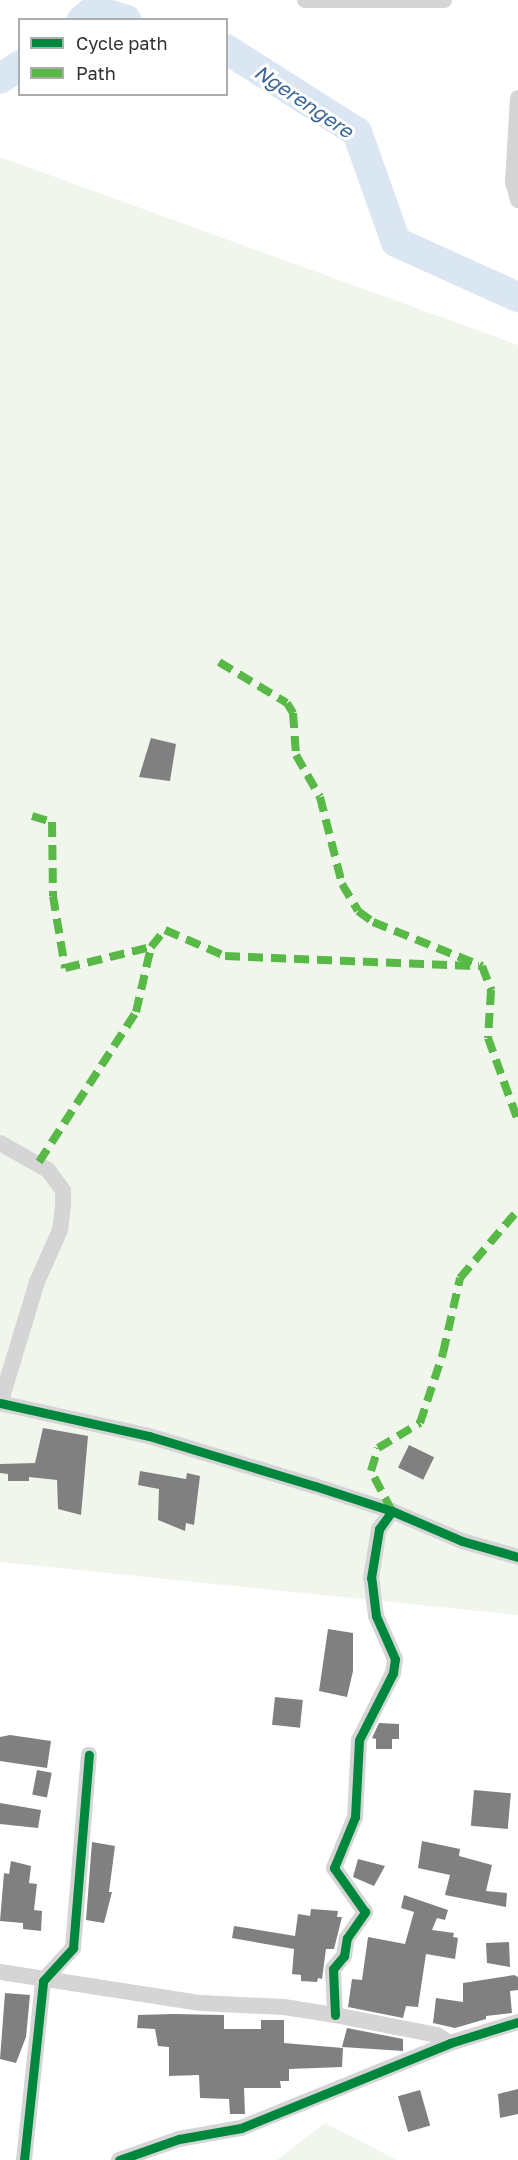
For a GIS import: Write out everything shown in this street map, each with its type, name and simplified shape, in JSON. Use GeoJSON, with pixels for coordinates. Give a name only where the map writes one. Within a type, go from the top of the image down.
{"type":"FeatureCollection","features":[{"type":"Feature","properties":{"kind":"street"},"geometry":{"type":"LineString","coordinates":[[305,0],[444,0]]}},
{"type":"Feature","properties":{"kind":"street"},"geometry":{"type":"LineString","coordinates":[[518,98],[513,182],[518,200]]}},
{"type":"Feature","properties":{"kind":"street"},"geometry":{"type":"LineString","coordinates":[[0,1143],[43,1166],[56,1179],[63,1198],[60,1230],[37,1282],[0,1404],[149,1436],[392,1511],[462,1541],[518,1557]]}},
{"type":"Feature","properties":{"kind":"street"},"geometry":{"type":"LineString","coordinates":[[335,2015],[333,1970],[344,1956],[347,1938],[365,1912],[334,1868],[355,1817],[358,1740],[393,1673],[395,1659],[376,1616],[371,1578],[379,1529],[392,1511]]}},
{"type":"Feature","properties":{"kind":"street"},"geometry":{"type":"LineString","coordinates":[[24,2160],[43,1981],[73,1948],[89,1755]]}},
{"type":"Feature","properties":{"kind":"street"},"geometry":{"type":"LineString","coordinates":[[0,1972],[43,1981],[201,2003],[284,2007],[335,2015],[437,2035],[450,2043]]}},
{"type":"Feature","properties":{"kind":"street"},"geometry":{"type":"LineString","coordinates":[[119,2160],[179,2139],[241,2128],[450,2043],[514,2024],[518,2007]]}},
{"type":"Feature","properties":{"kind":"shaded area"},"geometry":{"type":"Polygon","coordinates":[[[0,157],[518,345],[518,1615],[0,1562],[0,157]]]}},
{"type":"Feature","properties":{"kind":"shaded area"},"geometry":{"type":"Polygon","coordinates":[[[325,2123],[397,2160],[277,2160],[325,2123]]]}},
{"type":"Feature","properties":{"kind":"building"},"geometry":{"type":"Polygon","coordinates":[[[151,738],[176,744],[170,781],[139,777],[151,738]]]}},
{"type":"Feature","properties":{"kind":"building"},"geometry":{"type":"Polygon","coordinates":[[[43,1428],[88,1436],[81,1515],[58,1509],[57,1480],[29,1477],[29,1481],[8,1481],[8,1474],[0,1473],[0,1464],[35,1463],[43,1428]]]}},
{"type":"Feature","properties":{"kind":"building"},"geometry":{"type":"Polygon","coordinates":[[[409,1445],[434,1457],[423,1480],[398,1467],[409,1445]]]}},
{"type":"Feature","properties":{"kind":"building"},"geometry":{"type":"Polygon","coordinates":[[[140,1471],[186,1479],[187,1473],[200,1476],[194,1525],[186,1523],[185,1531],[158,1520],[159,1489],[138,1485],[140,1471]]]}},
{"type":"Feature","properties":{"kind":"building"},"geometry":{"type":"Polygon","coordinates":[[[328,1629],[353,1633],[353,1671],[347,1697],[319,1691],[328,1629]]]}},
{"type":"Feature","properties":{"kind":"building"},"geometry":{"type":"Polygon","coordinates":[[[275,1697],[303,1700],[300,1728],[272,1725],[275,1697]]]}},
{"type":"Feature","properties":{"kind":"building"},"geometry":{"type":"Polygon","coordinates":[[[379,1723],[399,1724],[399,1739],[392,1739],[392,1749],[376,1749],[376,1739],[372,1738],[379,1723]]]}},
{"type":"Feature","properties":{"kind":"building"},"geometry":{"type":"Polygon","coordinates":[[[10,1735],[51,1741],[47,1768],[0,1761],[0,1737],[10,1735]]]}},
{"type":"Feature","properties":{"kind":"building"},"geometry":{"type":"Polygon","coordinates":[[[37,1770],[52,1773],[47,1797],[32,1795],[37,1770]]]}},
{"type":"Feature","properties":{"kind":"building"},"geometry":{"type":"Polygon","coordinates":[[[474,1790],[511,1793],[508,1829],[471,1826],[474,1790]]]}},
{"type":"Feature","properties":{"kind":"building"},"geometry":{"type":"Polygon","coordinates":[[[0,1803],[41,1810],[38,1828],[0,1824],[0,1803]]]}},
{"type":"Feature","properties":{"kind":"building"},"geometry":{"type":"Polygon","coordinates":[[[422,1841],[460,1849],[459,1856],[492,1865],[486,1891],[507,1893],[506,1907],[445,1895],[450,1875],[418,1868],[422,1841]]]}},
{"type":"Feature","properties":{"kind":"building"},"geometry":{"type":"Polygon","coordinates":[[[92,1842],[115,1846],[109,1892],[112,1892],[104,1923],[86,1920],[92,1842]]]}},
{"type":"Feature","properties":{"kind":"building"},"geometry":{"type":"Polygon","coordinates":[[[358,1859],[385,1866],[374,1886],[353,1877],[358,1859]]]}},
{"type":"Feature","properties":{"kind":"building"},"geometry":{"type":"Polygon","coordinates":[[[11,1861],[31,1866],[29,1883],[37,1884],[34,1910],[42,1911],[41,1931],[23,1929],[23,1923],[0,1921],[4,1873],[9,1874],[11,1861]]]}},
{"type":"Feature","properties":{"kind":"building"},"geometry":{"type":"Polygon","coordinates":[[[404,1895],[448,1910],[445,1920],[437,1918],[432,1930],[454,1933],[453,1937],[458,1938],[455,1959],[426,1954],[418,2007],[406,2006],[403,2018],[348,2007],[352,1979],[362,1980],[368,1937],[405,1944],[414,1912],[401,1908],[404,1895]]]}},
{"type":"Feature","properties":{"kind":"building"},"geometry":{"type":"Polygon","coordinates":[[[311,1909],[338,1911],[337,1917],[342,1917],[334,1949],[326,1949],[322,1979],[318,1978],[317,1982],[301,1981],[301,1975],[292,1974],[294,1949],[232,1938],[234,1926],[295,1936],[298,1914],[310,1916],[311,1909]]]}},
{"type":"Feature","properties":{"kind":"building"},"geometry":{"type":"Polygon","coordinates":[[[509,1942],[510,1967],[487,1963],[486,1943],[509,1942]]]}},
{"type":"Feature","properties":{"kind":"building"},"geometry":{"type":"Polygon","coordinates":[[[514,1975],[518,1977],[518,1990],[510,1991],[512,2013],[486,2016],[486,2019],[455,2028],[433,2023],[436,1998],[463,2002],[463,1983],[514,1975]]]}},
{"type":"Feature","properties":{"kind":"building"},"geometry":{"type":"Polygon","coordinates":[[[5,1993],[30,1995],[26,2037],[16,2063],[0,2059],[5,1993]]]}},
{"type":"Feature","properties":{"kind":"building"},"geometry":{"type":"Polygon","coordinates":[[[138,2015],[224,2015],[224,2029],[261,2029],[261,2020],[284,2020],[284,2043],[343,2048],[342,2067],[289,2069],[289,2081],[280,2081],[281,2088],[244,2088],[245,2114],[230,2114],[229,2099],[200,2098],[199,2075],[169,2076],[169,2047],[158,2046],[155,2029],[137,2028],[138,2015]]]}},
{"type":"Feature","properties":{"kind":"building"},"geometry":{"type":"Polygon","coordinates":[[[347,2028],[403,2039],[403,2051],[342,2047],[347,2028]]]}},
{"type":"Feature","properties":{"kind":"building"},"geometry":{"type":"Polygon","coordinates":[[[518,2089],[518,2114],[500,2118],[498,2094],[518,2089]]]}},
{"type":"Feature","properties":{"kind":"building"},"geometry":{"type":"Polygon","coordinates":[[[420,2090],[430,2126],[408,2132],[398,2096],[420,2090]]]}},
{"type":"Feature","properties":{"kind":"waterway","name":"Ngerengere"},"geometry":{"type":"LineString","coordinates":[[84,18],[94,10],[120,18]]}},
{"type":"Feature","properties":{"kind":"waterway","name":"Ngerengere"},"geometry":{"type":"LineString","coordinates":[[228,50],[357,132],[396,242],[518,297]]}},
{"type":"Feature","properties":{"kind":"waterway","name":"Ngerengere"},"geometry":{"type":"LineString","coordinates":[[0,79],[18,66]]}},
{"type":"Feature","properties":{"kind":"marked path"},"geometry":{"type":"LineString","coordinates":[[219,662],[287,703],[293,713],[296,755],[320,797],[342,884],[358,911],[373,922],[482,966],[491,990],[488,1038],[518,1121]]}},
{"type":"Feature","properties":{"kind":"marked path"},"geometry":{"type":"LineString","coordinates":[[32,816],[52,822],[53,896],[65,968],[151,947]]}},
{"type":"Feature","properties":{"kind":"marked path"},"geometry":{"type":"LineString","coordinates":[[39,1162],[136,1012],[151,947],[165,930],[225,956],[479,966]]}},
{"type":"Feature","properties":{"kind":"marked path"},"geometry":{"type":"LineString","coordinates":[[392,1511],[371,1471],[378,1448],[420,1423],[443,1353],[460,1278],[518,1210]]}},
{"type":"Feature","properties":{"kind":"cycle path"},"geometry":{"type":"LineString","coordinates":[[0,1403],[149,1436],[392,1511],[462,1541],[518,1557]]}},
{"type":"Feature","properties":{"kind":"cycle path"},"geometry":{"type":"LineString","coordinates":[[335,2015],[333,1969],[344,1956],[347,1938],[365,1912],[334,1868],[355,1817],[359,1740],[393,1673],[395,1659],[376,1616],[371,1578],[379,1529],[392,1511]]}},
{"type":"Feature","properties":{"kind":"cycle path"},"geometry":{"type":"LineString","coordinates":[[24,2160],[43,1981],[73,1948],[89,1755]]}},
{"type":"Feature","properties":{"kind":"cycle path"},"geometry":{"type":"LineString","coordinates":[[119,2160],[179,2139],[241,2128],[450,2043],[518,2022]]}}]}
